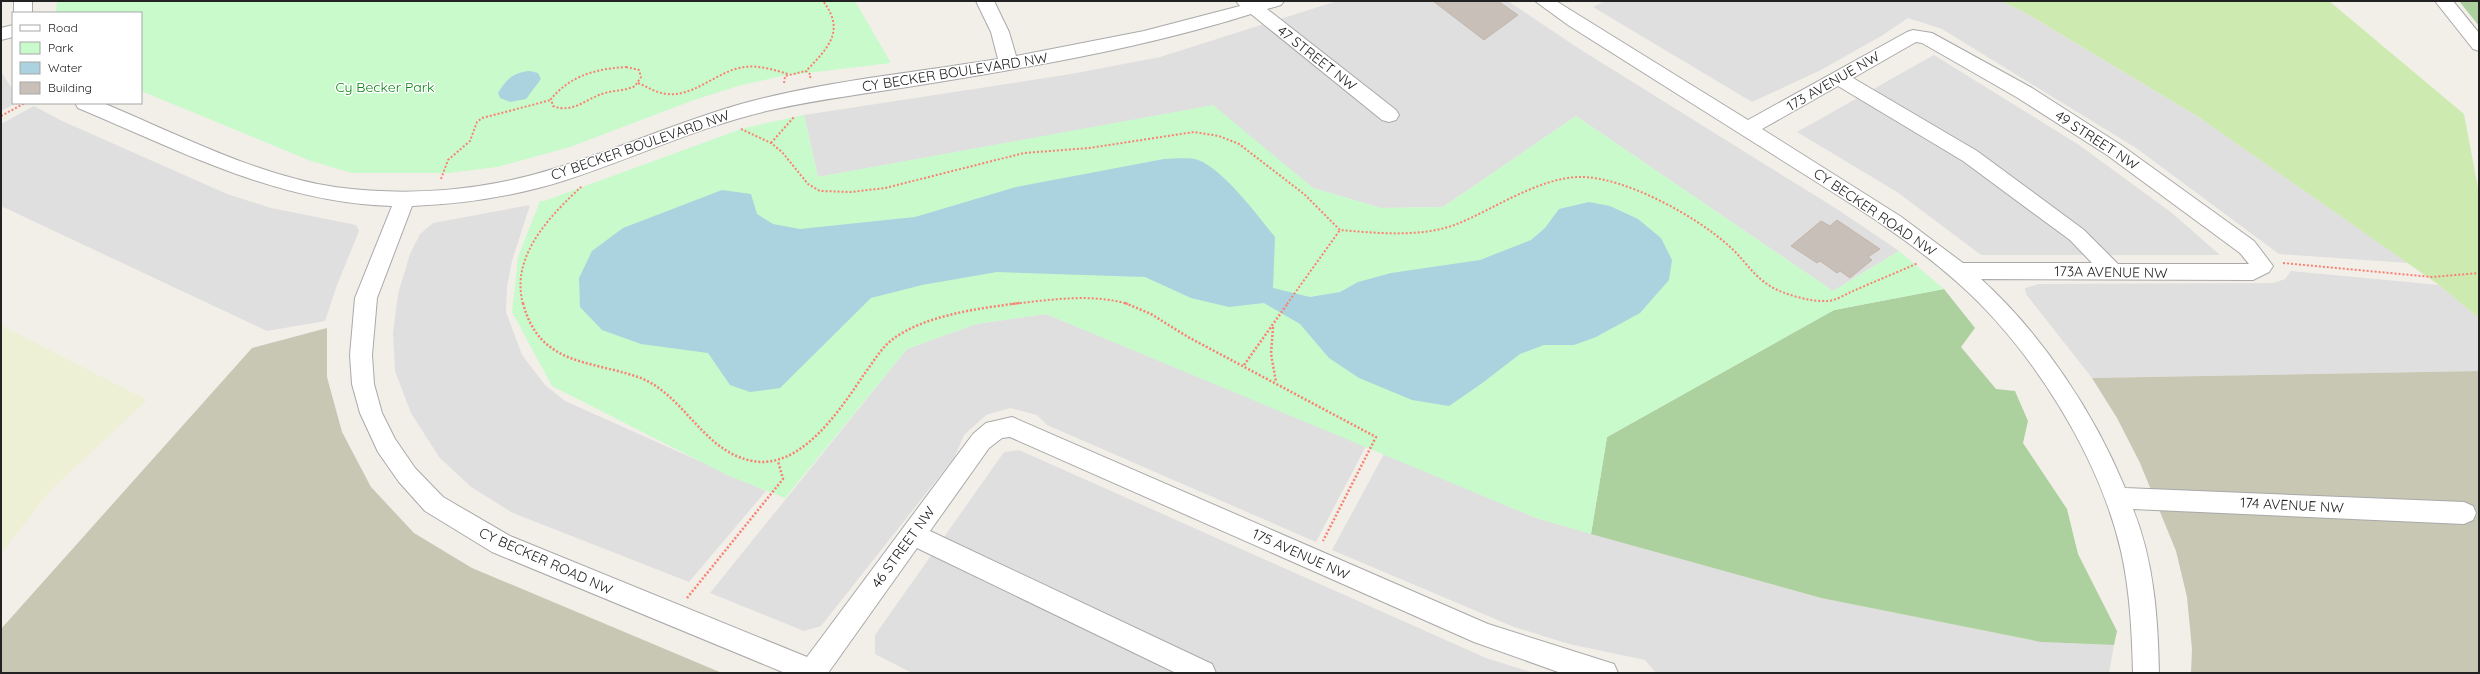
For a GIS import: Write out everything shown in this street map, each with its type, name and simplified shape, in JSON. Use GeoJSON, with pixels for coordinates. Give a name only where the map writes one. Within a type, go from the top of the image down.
{"type":"FeatureCollection","features":[{"type":"Feature","properties":{"kind":"street"},"geometry":{"type":"LineString","coordinates":[[23,1],[23,12]]}},
{"type":"Feature","properties":{"kind":"street"},"geometry":{"type":"LineString","coordinates":[[984,1],[1000,32],[1009,64]]}},
{"type":"Feature","properties":{"kind":"street","name":"CY BECKER BOULEVARD NW"},"geometry":{"type":"LineString","coordinates":[[87,104],[259,176],[287,186],[316,193],[349,198],[405,200],[433,198],[532,182],[560,174],[695,124],[798,98],[1009,64],[1165,33],[1249,5],[1275,1]]}},
{"type":"Feature","properties":{"kind":"street"},"geometry":{"type":"LineString","coordinates":[[2444,1],[2479,45]]}},
{"type":"Feature","properties":{"kind":"street","name":"CY BECKER ROAD NW"},"geometry":{"type":"LineString","coordinates":[[1553,3],[1748,130],[1884,215],[1938,254],[1988,297],[2057,384],[2084,426],[2119,498],[2139,575],[2146,631],[2146,673]]}},
{"type":"Feature","properties":{"kind":"street","name":"47 STREET NW"},"geometry":{"type":"LineString","coordinates":[[1249,5],[1389,115]]}},
{"type":"Feature","properties":{"kind":"street"},"geometry":{"type":"LineString","coordinates":[[1,34],[12,31]]}},
{"type":"Feature","properties":{"kind":"street","name":"173 AVENUE NW"},"geometry":{"type":"LineString","coordinates":[[1748,130],[1905,40],[1918,35]]}},
{"type":"Feature","properties":{"kind":"street","name":"49 STREET NW"},"geometry":{"type":"LineString","coordinates":[[1918,35],[1926,37],[2025,93],[2114,150],[2248,247],[2262,263]]}},
{"type":"Feature","properties":{"kind":"street"},"geometry":{"type":"LineString","coordinates":[[1838,78],[1970,156],[2077,235],[2113,272]]}},
{"type":"Feature","properties":{"kind":"street","name":"CY BECKER ROAD NW"},"geometry":{"type":"LineString","coordinates":[[405,200],[375,269],[366,298],[362,327],[363,384],[371,413],[386,445],[407,475],[434,504],[508,547],[813,673]]}},
{"type":"Feature","properties":{"kind":"street","name":"173A AVENUE NW"},"geometry":{"type":"LineString","coordinates":[[1958,271],[2253,272],[2262,263]]}},
{"type":"Feature","properties":{"kind":"street","name":"175 AVENUE NW"},"geometry":{"type":"LineString","coordinates":[[1000,427],[1012,427],[1024,430],[1482,634],[1558,660],[1605,673]]}},
{"type":"Feature","properties":{"kind":"street","name":"46 STREET NW"},"geometry":{"type":"LineString","coordinates":[[813,673],[912,534],[981,441],[989,433],[1000,427]]}},
{"type":"Feature","properties":{"kind":"street","name":"174 AVENUE NW"},"geometry":{"type":"LineString","coordinates":[[2119,498],[2464,513]]}},
{"type":"Feature","properties":{"kind":"street"},"geometry":{"type":"LineString","coordinates":[[912,534],[1203,673]]}},
{"type":"Feature","properties":{"kind":"path"},"geometry":{"type":"LineString","coordinates":[[638,83],[654,92],[674,94],[687,92],[722,74],[744,67],[766,68],[788,74],[806,71],[831,42],[835,30],[834,19],[823,1]]}},
{"type":"Feature","properties":{"kind":"path"},"geometry":{"type":"LineString","coordinates":[[433,198],[448,160],[470,141],[477,122],[482,118],[551,100],[568,80],[593,71],[634,67],[639,70],[641,75],[638,83],[627,90],[606,93],[576,107],[557,109],[553,106],[551,100]]}},
{"type":"Feature","properties":{"kind":"path"},"geometry":{"type":"LineString","coordinates":[[771,143],[810,80],[811,75],[806,71]]}},
{"type":"Feature","properties":{"kind":"path"},"geometry":{"type":"LineString","coordinates":[[788,74],[783,80],[784,83],[798,98]]}},
{"type":"Feature","properties":{"kind":"path"},"geometry":{"type":"LineString","coordinates":[[789,116],[798,98]]}},
{"type":"Feature","properties":{"kind":"path"},"geometry":{"type":"LineString","coordinates":[[1,116],[23,104]]}},
{"type":"Feature","properties":{"kind":"path"},"geometry":{"type":"LineString","coordinates":[[746,126],[738,128],[771,143],[782,152],[808,184],[820,191],[851,192],[885,188],[1024,153],[1089,148],[1194,132],[1219,136],[1240,144],[1272,167],[1340,230],[1376,233],[1417,232],[1455,225],[1553,180],[1580,177],[1611,181],[1629,186],[1665,204],[1702,226],[1721,240],[1767,284],[1807,300],[1829,302],[1938,254]]}},
{"type":"Feature","properties":{"kind":"path"},"geometry":{"type":"LineString","coordinates":[[588,181],[547,221],[529,249],[520,280],[523,310],[532,328],[551,348],[572,360],[628,375],[654,384],[673,397],[694,421],[733,456],[750,462],[778,461],[800,448],[822,430],[881,350],[894,337],[932,321],[998,306],[1051,300],[1119,301],[1140,308],[1195,341],[1244,365],[1376,437],[1314,559]]}},
{"type":"Feature","properties":{"kind":"path"},"geometry":{"type":"LineString","coordinates":[[1244,365],[1304,284],[1340,230]]}},
{"type":"Feature","properties":{"kind":"path"},"geometry":{"type":"LineString","coordinates":[[2262,263],[2432,277],[2479,273]]}},
{"type":"Feature","properties":{"kind":"path"},"geometry":{"type":"LineString","coordinates":[[1273,326],[1271,354],[1276,382]]}},
{"type":"Feature","properties":{"kind":"path"},"geometry":{"type":"LineString","coordinates":[[673,615],[783,479],[778,461]]}},
{"type":"Feature","properties":{"kind":"shaded area"},"geometry":{"type":"Polygon","coordinates":[[[1337,1],[1508,1],[1578,48],[1840,211],[1899,251],[1833,291],[1576,116],[1443,207],[1381,208],[1313,188],[1213,106],[818,177],[804,115],[1071,74],[1160,57],[1337,1]]]}},
{"type":"Feature","properties":{"kind":"shaded area"},"geometry":{"type":"Polygon","coordinates":[[[1605,1],[2001,1],[2024,12],[2200,118],[2408,263],[2279,254],[2136,148],[1942,29],[1908,18],[1883,35],[1821,70],[1752,102],[1593,7],[1605,1]]]}},
{"type":"Feature","properties":{"kind":"shaded area"},"geometry":{"type":"Polygon","coordinates":[[[1934,55],[2079,145],[2172,213],[2220,255],[1981,255],[1897,192],[1797,132],[1934,55]]]}},
{"type":"Feature","properties":{"kind":"shaded area"},"geometry":{"type":"Polygon","coordinates":[[[1,72],[12,88],[12,104],[14,104],[1,111],[1,72]]]}},
{"type":"Feature","properties":{"kind":"shaded area"},"geometry":{"type":"Polygon","coordinates":[[[34,106],[60,120],[227,194],[271,208],[356,225],[359,231],[337,285],[325,321],[267,331],[1,206],[1,124],[34,106]]]}},
{"type":"Feature","properties":{"kind":"shaded area"},"geometry":{"type":"Polygon","coordinates":[[[530,205],[512,261],[507,287],[506,312],[522,355],[545,385],[565,401],[766,491],[689,582],[513,513],[471,487],[439,457],[411,413],[395,371],[393,333],[398,294],[410,254],[420,234],[433,223],[530,205]]]}},
{"type":"Feature","properties":{"kind":"shaded area"},"geometry":{"type":"Polygon","coordinates":[[[2291,271],[2439,285],[2479,318],[2479,371],[2092,378],[2026,294],[2025,288],[2039,284],[2273,283],[2285,279],[2291,271]]]}},
{"type":"Feature","properties":{"kind":"shaded area"},"geometry":{"type":"Polygon","coordinates":[[[1046,314],[1366,446],[1316,542],[1047,425],[1037,415],[1010,408],[986,415],[964,435],[954,458],[821,626],[804,631],[710,593],[907,349],[976,324],[1046,314]]]}},
{"type":"Feature","properties":{"kind":"shaded area"},"geometry":{"type":"Polygon","coordinates":[[[1,325],[147,400],[49,492],[1,554],[1,325]]]}},
{"type":"Feature","properties":{"kind":"shaded area"},"geometry":{"type":"Polygon","coordinates":[[[327,328],[327,377],[342,432],[371,487],[414,533],[472,568],[722,673],[1,673],[1,629],[252,348],[327,328]]]}},
{"type":"Feature","properties":{"kind":"shaded area"},"geometry":{"type":"Polygon","coordinates":[[[2479,371],[2479,673],[2191,673],[2192,649],[2187,597],[2176,551],[2140,463],[2117,418],[2092,378],[2479,371]]]}},
{"type":"Feature","properties":{"kind":"shaded area"},"geometry":{"type":"Polygon","coordinates":[[[1019,450],[1486,658],[1534,673],[912,673],[875,654],[875,635],[1004,452],[1019,450]]]}},
{"type":"Feature","properties":{"kind":"shaded area"},"geometry":{"type":"Polygon","coordinates":[[[1384,454],[1536,518],[1821,598],[2041,642],[2114,645],[2109,673],[1656,673],[1645,660],[1569,644],[1514,627],[1332,550],[1384,454]]]}},
{"type":"Feature","properties":{"kind":"green space","name":"Cy Becker Park"},"geometry":{"type":"Polygon","coordinates":[[[57,1],[855,1],[891,63],[782,76],[738,86],[694,100],[570,147],[497,167],[449,173],[352,173],[311,161],[142,91],[142,12],[56,12],[57,1]]]}},
{"type":"Feature","properties":{"kind":"green space"},"geometry":{"type":"Polygon","coordinates":[[[2001,1],[2329,1],[2464,114],[2479,193],[2479,318],[2439,285],[2200,118],[2024,12],[2001,1]]]}},
{"type":"Feature","properties":{"kind":"green space"},"geometry":{"type":"Polygon","coordinates":[[[2459,1],[2479,1],[2479,26],[2459,1]]]}},
{"type":"Feature","properties":{"kind":"green space"},"geometry":{"type":"Polygon","coordinates":[[[1213,105],[1313,188],[1381,208],[1443,207],[1576,116],[1833,291],[1899,251],[1944,289],[1834,310],[1607,437],[1591,534],[1536,518],[1046,314],[976,324],[907,349],[785,498],[727,475],[552,386],[512,312],[518,257],[540,201],[544,201],[744,128],[804,115],[818,177],[1213,105]]]}},
{"type":"Feature","properties":{"kind":"green space"},"geometry":{"type":"Polygon","coordinates":[[[1944,289],[1975,328],[1961,347],[1996,389],[2015,391],[2028,421],[2023,443],[2067,509],[2078,554],[2117,631],[2114,645],[2041,642],[1821,598],[1591,534],[1607,437],[1834,310],[1944,289]]]}},
{"type":"Feature","properties":{"kind":"water"},"geometry":{"type":"Polygon","coordinates":[[[530,71],[538,73],[541,79],[526,99],[510,102],[500,98],[498,93],[507,81],[519,73],[530,71]]]}},
{"type":"Feature","properties":{"kind":"water"},"geometry":{"type":"Polygon","coordinates":[[[1186,158],[1198,160],[1208,165],[1229,183],[1240,194],[1275,237],[1273,288],[1310,297],[1340,292],[1358,282],[1391,273],[1480,260],[1531,240],[1545,228],[1559,209],[1589,202],[1610,206],[1638,219],[1661,238],[1672,260],[1669,280],[1640,313],[1596,337],[1574,345],[1544,345],[1520,354],[1449,406],[1412,400],[1359,378],[1329,358],[1300,324],[1264,303],[1229,307],[1191,298],[1145,277],[997,272],[922,285],[871,298],[780,388],[750,392],[730,385],[708,353],[641,344],[602,330],[580,307],[579,278],[592,251],[623,228],[722,190],[751,194],[757,214],[773,224],[800,229],[915,217],[1016,187],[1164,159],[1186,158]]]}},
{"type":"Feature","properties":{"kind":"building"},"geometry":{"type":"Polygon","coordinates":[[[1433,1],[1498,1],[1518,15],[1484,40],[1433,1]]]}},
{"type":"Feature","properties":{"kind":"building"},"geometry":{"type":"Polygon","coordinates":[[[1837,220],[1880,249],[1868,257],[1872,260],[1850,278],[1840,271],[1837,273],[1820,261],[1817,263],[1791,246],[1821,221],[1830,226],[1837,220]]]}}]}
